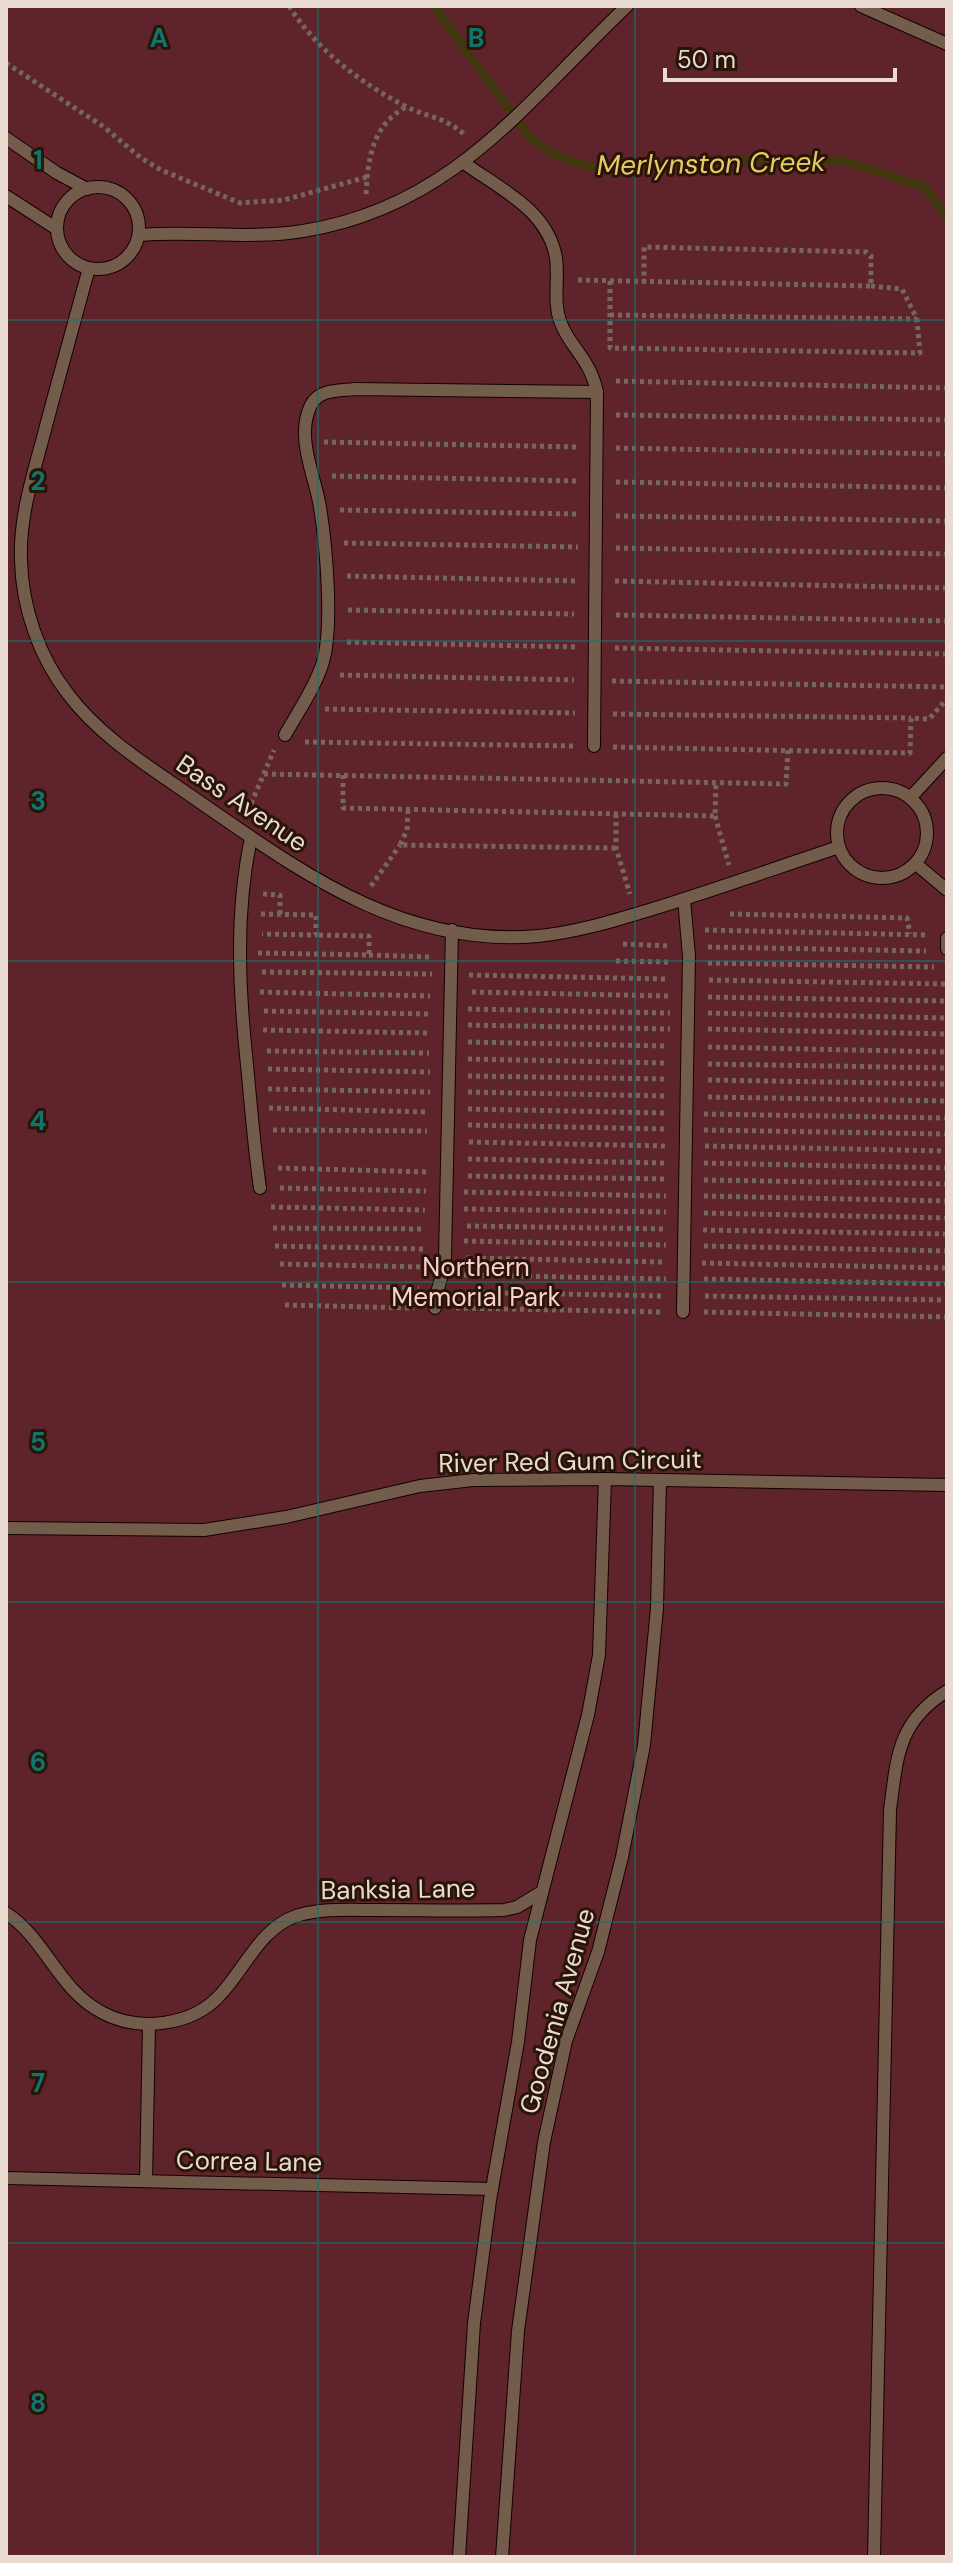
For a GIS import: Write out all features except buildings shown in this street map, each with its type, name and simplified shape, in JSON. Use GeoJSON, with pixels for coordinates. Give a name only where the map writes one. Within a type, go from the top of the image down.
{"type":"FeatureCollection","features":[{"type":"Feature","properties":{"kind":"lane"},"geometry":{"type":"LineString","coordinates":[[139,235],[256,236],[301,231],[345,223],[393,205],[429,186],[481,150],[627,6]]}},
{"type":"Feature","properties":{"kind":"lane"},"geometry":{"type":"LineString","coordinates":[[861,6],[947,44]]}},
{"type":"Feature","properties":{"kind":"lane"},"geometry":{"type":"LineString","coordinates":[[6,138],[57,173],[87,189]]}},
{"type":"Feature","properties":{"kind":"lane"},"geometry":{"type":"LineString","coordinates":[[464,163],[529,209],[542,222],[551,239],[556,259],[560,321],[593,373],[596,386],[594,746]]}},
{"type":"Feature","properties":{"kind":"lane"},"geometry":{"type":"LineString","coordinates":[[100,187],[126,197],[139,221],[139,235],[134,248],[126,258],[102,269],[89,268],[77,262],[60,242],[57,229],[59,216],[74,194],[100,187]]}},
{"type":"Feature","properties":{"kind":"lane"},"geometry":{"type":"LineString","coordinates":[[6,196],[57,229]]}},
{"type":"Feature","properties":{"kind":"lane","name":"Bass Avenue"},"geometry":{"type":"LineString","coordinates":[[89,268],[30,487],[22,532],[21,561],[26,602],[52,671],[69,697],[104,731],[153,770],[315,879],[358,902],[433,927],[487,935],[537,936],[597,927],[839,847]]}},
{"type":"Feature","properties":{"kind":"lane"},"geometry":{"type":"LineString","coordinates":[[285,735],[317,675],[326,642],[325,542],[307,457],[311,405],[325,392],[355,389],[596,386]]}},
{"type":"Feature","properties":{"kind":"lane"},"geometry":{"type":"LineString","coordinates":[[911,797],[947,758]]}},
{"type":"Feature","properties":{"kind":"lane"},"geometry":{"type":"LineString","coordinates":[[884,787],[911,797],[927,822],[928,837],[924,852],[916,864],[896,876],[872,878],[858,871],[846,861],[839,847],[839,818],[846,805],[870,789],[884,787]]}},
{"type":"Feature","properties":{"kind":"lane"},"geometry":{"type":"LineString","coordinates":[[246,834],[240,913],[241,991],[260,1188]]}},
{"type":"Feature","properties":{"kind":"lane"},"geometry":{"type":"LineString","coordinates":[[916,864],[947,890]]}},
{"type":"Feature","properties":{"kind":"lane"},"geometry":{"type":"LineString","coordinates":[[683,1312],[689,980],[684,899]]}},
{"type":"Feature","properties":{"kind":"lane"},"geometry":{"type":"LineString","coordinates":[[435,1308],[436,1289],[444,1267],[446,1229],[452,930]]}},
{"type":"Feature","properties":{"kind":"lane"},"geometry":{"type":"LineString","coordinates":[[941,937],[947,949]]}},
{"type":"Feature","properties":{"kind":"lane","name":"Goodenia Avenue"},"geometry":{"type":"LineString","coordinates":[[459,2557],[474,2323],[492,2189],[518,2042],[530,1940],[588,1715],[599,1655],[605,1479]]}},
{"type":"Feature","properties":{"kind":"lane","name":"River Red Gum Circuit"},"geometry":{"type":"LineString","coordinates":[[6,1528],[204,1530],[286,1517],[420,1486],[473,1480],[947,1485]]}},
{"type":"Feature","properties":{"kind":"lane","name":"Goodenia Avenue"},"geometry":{"type":"LineString","coordinates":[[502,2557],[518,2331],[544,2142],[566,2041],[598,1952],[619,1871],[644,1745],[657,1608],[660,1480]]}},
{"type":"Feature","properties":{"kind":"lane"},"geometry":{"type":"LineString","coordinates":[[874,2557],[890,1810],[898,1750],[911,1723],[947,1691]]}},
{"type":"Feature","properties":{"kind":"lane","name":"Banksia Lane"},"geometry":{"type":"LineString","coordinates":[[6,1913],[31,1935],[66,1985],[82,2001],[126,2022],[149,2025],[172,2022],[219,1997],[263,1940],[293,1917],[310,1912],[348,1910],[504,1910],[517,1907],[540,1893]]}},
{"type":"Feature","properties":{"kind":"lane"},"geometry":{"type":"LineString","coordinates":[[146,2181],[149,2025]]}},
{"type":"Feature","properties":{"kind":"lane","name":"Correa Lane"},"geometry":{"type":"LineString","coordinates":[[6,2178],[492,2189]]}},
{"type":"Feature","properties":{"kind":"path"},"geometry":{"type":"LineString","coordinates":[[289,6],[311,37],[338,63],[406,107],[446,121],[481,150]]}},
{"type":"Feature","properties":{"kind":"path"},"geometry":{"type":"LineString","coordinates":[[6,63],[104,127],[141,158],[161,170],[240,203],[284,200],[367,177]]}},
{"type":"Feature","properties":{"kind":"path"},"geometry":{"type":"LineString","coordinates":[[364,215],[370,154],[382,125],[406,107]]}},
{"type":"Feature","properties":{"kind":"path"},"geometry":{"type":"LineString","coordinates":[[644,282],[644,247],[660,247],[866,252],[871,256],[871,286]]}},
{"type":"Feature","properties":{"kind":"path"},"geometry":{"type":"LineString","coordinates":[[557,279],[902,289],[917,319],[920,353],[610,348],[610,281]]}},
{"type":"Feature","properties":{"kind":"path"},"geometry":{"type":"LineString","coordinates":[[610,315],[917,319]]}},
{"type":"Feature","properties":{"kind":"path"},"geometry":{"type":"LineString","coordinates":[[596,386],[947,388]]}},
{"type":"Feature","properties":{"kind":"path"},"geometry":{"type":"LineString","coordinates":[[598,414],[947,420]]}},
{"type":"Feature","properties":{"kind":"path"},"geometry":{"type":"LineString","coordinates":[[307,442],[947,454]]}},
{"type":"Feature","properties":{"kind":"path"},"geometry":{"type":"LineString","coordinates":[[313,476],[947,488]]}},
{"type":"Feature","properties":{"kind":"path"},"geometry":{"type":"LineString","coordinates":[[320,509],[947,521]]}},
{"type":"Feature","properties":{"kind":"path"},"geometry":{"type":"LineString","coordinates":[[325,542],[947,554]]}},
{"type":"Feature","properties":{"kind":"path"},"geometry":{"type":"LineString","coordinates":[[326,575],[947,588]]}},
{"type":"Feature","properties":{"kind":"path"},"geometry":{"type":"LineString","coordinates":[[326,610],[947,621]]}},
{"type":"Feature","properties":{"kind":"path"},"geometry":{"type":"LineString","coordinates":[[326,642],[947,654]]}},
{"type":"Feature","properties":{"kind":"path"},"geometry":{"type":"LineString","coordinates":[[317,675],[947,687]]}},
{"type":"Feature","properties":{"kind":"path"},"geometry":{"type":"LineString","coordinates":[[246,834],[264,774],[277,744],[285,735],[291,741],[910,753],[911,718],[929,719],[947,699]]}},
{"type":"Feature","properties":{"kind":"path"},"geometry":{"type":"LineString","coordinates":[[264,774],[786,784],[788,750]]}},
{"type":"Feature","properties":{"kind":"path"},"geometry":{"type":"LineString","coordinates":[[343,775],[343,808],[715,816]]}},
{"type":"Feature","properties":{"kind":"path"},"geometry":{"type":"LineString","coordinates":[[716,782],[715,816],[734,882]]}},
{"type":"Feature","properties":{"kind":"path"},"geometry":{"type":"LineString","coordinates":[[358,902],[400,845],[407,830],[408,810]]}},
{"type":"Feature","properties":{"kind":"path"},"geometry":{"type":"LineString","coordinates":[[616,814],[616,848],[637,914]]}},
{"type":"Feature","properties":{"kind":"path"},"geometry":{"type":"LineString","coordinates":[[400,845],[616,848]]}},
{"type":"Feature","properties":{"kind":"path"},"geometry":{"type":"LineString","coordinates":[[242,894],[280,895],[280,914]]}},
{"type":"Feature","properties":{"kind":"path"},"geometry":{"type":"LineString","coordinates":[[240,913],[316,915],[316,935]]}},
{"type":"Feature","properties":{"kind":"path"},"geometry":{"type":"LineString","coordinates":[[730,914],[907,918],[910,934]]}},
{"type":"Feature","properties":{"kind":"path"},"geometry":{"type":"LineString","coordinates":[[688,930],[941,937]]}},
{"type":"Feature","properties":{"kind":"path"},"geometry":{"type":"LineString","coordinates":[[240,934],[369,936],[369,955]]}},
{"type":"Feature","properties":{"kind":"path"},"geometry":{"type":"LineString","coordinates":[[623,944],[932,951]]}},
{"type":"Feature","properties":{"kind":"path"},"geometry":{"type":"LineString","coordinates":[[240,952],[451,958]]}},
{"type":"Feature","properties":{"kind":"path"},"geometry":{"type":"LineString","coordinates":[[616,961],[947,968]]}},
{"type":"Feature","properties":{"kind":"path"},"geometry":{"type":"LineString","coordinates":[[241,972],[947,984]]}},
{"type":"Feature","properties":{"kind":"path"},"geometry":{"type":"LineString","coordinates":[[241,991],[451,997]]}},
{"type":"Feature","properties":{"kind":"path"},"geometry":{"type":"LineString","coordinates":[[242,1010],[451,1014]]}},
{"type":"Feature","properties":{"kind":"path"},"geometry":{"type":"LineString","coordinates":[[243,1029],[450,1033]]}},
{"type":"Feature","properties":{"kind":"path"},"geometry":{"type":"LineString","coordinates":[[245,1051],[450,1053]]}},
{"type":"Feature","properties":{"kind":"path"},"geometry":{"type":"LineString","coordinates":[[247,1069],[449,1073]]}},
{"type":"Feature","properties":{"kind":"path"},"geometry":{"type":"LineString","coordinates":[[249,1088],[449,1092]]}},
{"type":"Feature","properties":{"kind":"path"},"geometry":{"type":"LineString","coordinates":[[251,1108],[448,1112]]}},
{"type":"Feature","properties":{"kind":"path"},"geometry":{"type":"LineString","coordinates":[[253,1130],[448,1131]]}},
{"type":"Feature","properties":{"kind":"path"},"geometry":{"type":"LineString","coordinates":[[257,1168],[447,1172]]}},
{"type":"Feature","properties":{"kind":"path"},"geometry":{"type":"LineString","coordinates":[[260,1188],[447,1192]]}},
{"type":"Feature","properties":{"kind":"path"},"geometry":{"type":"LineString","coordinates":[[267,1207],[446,1210]]}},
{"type":"Feature","properties":{"kind":"path"},"geometry":{"type":"LineString","coordinates":[[273,1228],[446,1229]]}},
{"type":"Feature","properties":{"kind":"path"},"geometry":{"type":"LineString","coordinates":[[275,1246],[445,1249]]}},
{"type":"Feature","properties":{"kind":"path"},"geometry":{"type":"LineString","coordinates":[[280,1264],[444,1267]]}},
{"type":"Feature","properties":{"kind":"path"},"geometry":{"type":"LineString","coordinates":[[282,1285],[436,1289]]}},
{"type":"Feature","properties":{"kind":"path"},"geometry":{"type":"LineString","coordinates":[[285,1305],[435,1308]]}},
{"type":"Feature","properties":{"kind":"green space","name":"Northern Memorial Park"},"geometry":{"type":"Polygon","coordinates":[[[6,6],[947,6],[947,2557],[6,2557],[6,6]]]}},
{"type":"Feature","properties":{"kind":"waterway","name":"Merlynston Creek"},"geometry":{"type":"LineString","coordinates":[[434,6],[530,138],[553,154],[590,167],[738,160],[845,161],[925,187],[947,217]]}}]}
